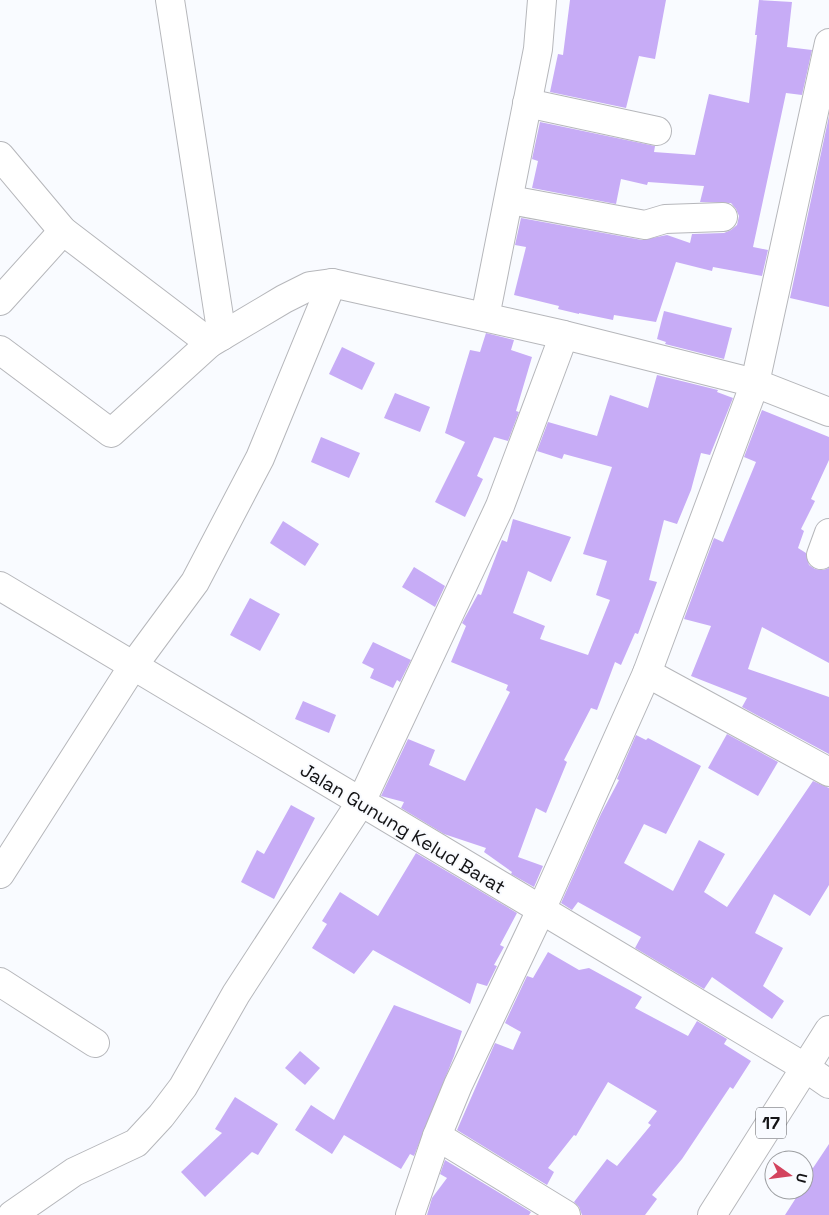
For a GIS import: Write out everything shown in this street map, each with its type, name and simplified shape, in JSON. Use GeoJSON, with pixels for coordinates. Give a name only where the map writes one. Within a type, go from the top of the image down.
{"type":"FeatureCollection","features":[{"type":"Feature","properties":{"kind":"main road"},"geometry":{"type":"LineString","coordinates":[[170,0],[216,340]]}},
{"type":"Feature","properties":{"kind":"main road"},"geometry":{"type":"LineString","coordinates":[[485,317],[510,200],[538,49],[542,0]]}},
{"type":"Feature","properties":{"kind":"main road"},"geometry":{"type":"LineString","coordinates":[[410,1215],[437,1136],[458,1085],[540,910],[647,673],[755,384],[823,100],[829,44]]}},
{"type":"Feature","properties":{"kind":"main road"},"geometry":{"type":"LineString","coordinates":[[527,103],[657,131]]}},
{"type":"Feature","properties":{"kind":"main road"},"geometry":{"type":"LineString","coordinates":[[0,156],[63,232],[216,340]]}},
{"type":"Feature","properties":{"kind":"main road"},"geometry":{"type":"LineString","coordinates":[[510,200],[645,225],[665,219],[723,217]]}},
{"type":"Feature","properties":{"kind":"main road"},"geometry":{"type":"LineString","coordinates":[[6,284],[63,232]]}},
{"type":"Feature","properties":{"kind":"main road"},"geometry":{"type":"LineString","coordinates":[[0,874],[134,666],[195,582],[260,458],[332,283]]}},
{"type":"Feature","properties":{"kind":"main road"},"geometry":{"type":"LineString","coordinates":[[0,350],[110,433],[216,340],[284,299],[310,286],[332,283],[564,335],[755,384],[829,412]]}},
{"type":"Feature","properties":{"kind":"main road"},"geometry":{"type":"LineString","coordinates":[[12,1215],[74,1172],[136,1143],[161,1116],[183,1087],[236,994],[361,802],[500,506],[564,335]]}},
{"type":"Feature","properties":{"kind":"main road","name":"Jalan Gunung Kelud Barat"},"geometry":{"type":"LineString","coordinates":[[0,586],[806,1068],[829,1084]]}},
{"type":"Feature","properties":{"kind":"main road"},"geometry":{"type":"LineString","coordinates":[[647,673],[829,772]]}},
{"type":"Feature","properties":{"kind":"main road"},"geometry":{"type":"LineString","coordinates":[[0,982],[95,1043]]}},
{"type":"Feature","properties":{"kind":"main road","name":"17"},"geometry":{"type":"LineString","coordinates":[[712,1215],[829,1030]]}},
{"type":"Feature","properties":{"kind":"main road"},"geometry":{"type":"LineString","coordinates":[[437,1136],[566,1215]]}},
{"type":"Feature","properties":{"kind":"building"},"geometry":{"type":"Polygon","coordinates":[[[570,0],[666,0],[655,59],[639,56],[626,108],[550,92],[558,54],[563,55],[570,0]]]}},
{"type":"Feature","properties":{"kind":"building"},"geometry":{"type":"Polygon","coordinates":[[[759,0],[792,2],[787,47],[812,50],[802,95],[786,93],[753,247],[768,250],[762,276],[713,267],[712,271],[676,262],[656,322],[614,315],[613,320],[579,314],[558,309],[559,306],[514,295],[526,247],[515,245],[521,218],[642,240],[667,235],[690,243],[692,234],[724,233],[737,225],[739,216],[731,203],[700,202],[704,186],[648,182],[647,185],[621,179],[616,204],[532,188],[538,161],[532,159],[540,122],[655,146],[654,152],[695,155],[709,94],[749,103],[759,0]]]}},
{"type":"Feature","properties":{"kind":"building"},"geometry":{"type":"Polygon","coordinates":[[[829,116],[829,307],[790,298],[829,116]]]}},
{"type":"Feature","properties":{"kind":"building"},"geometry":{"type":"Polygon","coordinates":[[[664,311],[732,328],[724,359],[665,344],[666,342],[657,339],[664,311]]]}},
{"type":"Feature","properties":{"kind":"building"},"geometry":{"type":"Polygon","coordinates":[[[486,333],[514,340],[511,350],[532,357],[516,411],[519,412],[508,441],[494,437],[477,476],[483,479],[465,517],[435,502],[465,442],[445,433],[470,350],[480,352],[486,333]]]}},
{"type":"Feature","properties":{"kind":"building"},"geometry":{"type":"Polygon","coordinates":[[[342,347],[375,363],[362,390],[329,374],[342,347]]]}},
{"type":"Feature","properties":{"kind":"building"},"geometry":{"type":"Polygon","coordinates":[[[657,375],[718,390],[717,392],[733,398],[710,455],[701,453],[691,490],[677,524],[664,520],[649,580],[657,582],[638,634],[635,633],[621,665],[615,662],[597,710],[591,708],[564,760],[567,762],[546,813],[536,808],[518,857],[543,866],[534,887],[511,874],[512,872],[484,852],[486,848],[444,834],[401,808],[404,802],[381,796],[408,739],[435,750],[429,765],[465,781],[510,692],[506,690],[508,685],[451,662],[466,626],[462,623],[478,594],[481,595],[502,540],[507,542],[513,519],[571,537],[551,582],[528,571],[513,613],[545,626],[540,639],[588,655],[610,600],[596,595],[607,561],[583,554],[612,467],[564,454],[562,459],[537,451],[548,422],[597,436],[610,395],[648,408],[657,375]]]}},
{"type":"Feature","properties":{"kind":"building"},"geometry":{"type":"Polygon","coordinates":[[[395,393],[430,407],[420,432],[384,418],[395,393]]]}},
{"type":"Feature","properties":{"kind":"building"},"geometry":{"type":"Polygon","coordinates":[[[762,410],[829,437],[829,460],[811,499],[815,501],[801,529],[804,531],[798,548],[806,553],[809,565],[815,569],[823,570],[829,568],[829,663],[762,627],[748,669],[829,697],[829,754],[742,707],[747,698],[691,676],[711,626],[684,619],[714,538],[723,542],[756,462],[744,457],[762,410]]]}},
{"type":"Feature","properties":{"kind":"building"},"geometry":{"type":"Polygon","coordinates":[[[321,437],[360,453],[349,478],[311,462],[321,437]]]}},
{"type":"Feature","properties":{"kind":"building"},"geometry":{"type":"Polygon","coordinates":[[[283,521],[319,544],[305,566],[270,543],[283,521]]]}},
{"type":"Feature","properties":{"kind":"building"},"geometry":{"type":"Polygon","coordinates":[[[414,567],[445,586],[435,607],[402,587],[414,567]]]}},
{"type":"Feature","properties":{"kind":"building"},"geometry":{"type":"Polygon","coordinates":[[[250,598],[280,614],[260,651],[230,635],[250,598]]]}},
{"type":"Feature","properties":{"kind":"building"},"geometry":{"type":"Polygon","coordinates":[[[373,642],[411,660],[400,682],[397,680],[393,688],[370,678],[374,669],[362,663],[373,642]]]}},
{"type":"Feature","properties":{"kind":"building"},"geometry":{"type":"Polygon","coordinates":[[[303,701],[336,715],[329,733],[295,719],[303,701]]]}},
{"type":"Feature","properties":{"kind":"building"},"geometry":{"type":"Polygon","coordinates":[[[727,734],[778,762],[758,796],[708,768],[727,734]]]}},
{"type":"Feature","properties":{"kind":"building"},"geometry":{"type":"Polygon","coordinates":[[[636,735],[646,740],[648,738],[701,766],[666,834],[644,824],[624,863],[673,891],[699,840],[725,854],[704,892],[727,907],[813,781],[829,788],[829,885],[810,916],[774,894],[755,933],[783,948],[763,986],[784,1001],[772,1019],[712,977],[704,989],[635,948],[641,937],[578,902],[572,910],[561,903],[601,814],[619,780],[617,779],[636,735]]]}},
{"type":"Feature","properties":{"kind":"building"},"geometry":{"type":"Polygon","coordinates":[[[291,805],[315,818],[274,899],[241,882],[257,850],[264,854],[291,805]]]}},
{"type":"Feature","properties":{"kind":"building"},"geometry":{"type":"Polygon","coordinates":[[[416,853],[517,913],[500,945],[504,947],[494,965],[497,966],[487,986],[477,983],[470,1004],[373,950],[354,974],[312,948],[327,924],[322,921],[340,892],[378,916],[416,853]]]}},
{"type":"Feature","properties":{"kind":"building"},"geometry":{"type":"Polygon","coordinates":[[[548,952],[579,970],[589,968],[642,997],[635,1008],[688,1036],[697,1021],[727,1039],[724,1044],[751,1061],[733,1089],[730,1087],[682,1159],[652,1195],[657,1199],[645,1215],[582,1215],[579,1207],[574,1202],[607,1159],[617,1166],[651,1125],[648,1123],[657,1111],[608,1082],[576,1136],[574,1135],[548,1168],[554,1172],[547,1185],[457,1130],[495,1043],[513,1050],[521,1032],[505,1023],[527,976],[533,978],[548,952]]]}},
{"type":"Feature","properties":{"kind":"building"},"geometry":{"type":"Polygon","coordinates":[[[394,1005],[462,1031],[414,1156],[410,1154],[401,1169],[344,1135],[332,1154],[295,1130],[311,1105],[334,1120],[394,1005]]]}},
{"type":"Feature","properties":{"kind":"building"},"geometry":{"type":"Polygon","coordinates":[[[300,1051],[320,1068],[305,1085],[285,1068],[300,1051]]]}},
{"type":"Feature","properties":{"kind":"building"},"geometry":{"type":"Polygon","coordinates":[[[235,1097],[278,1124],[258,1155],[252,1152],[205,1197],[181,1172],[222,1133],[215,1129],[235,1097]]]}},
{"type":"Feature","properties":{"kind":"building"},"geometry":{"type":"Polygon","coordinates":[[[829,1144],[829,1215],[785,1215],[795,1200],[814,1200],[814,1166],[829,1144]]]}},
{"type":"Feature","properties":{"kind":"building"},"geometry":{"type":"Polygon","coordinates":[[[445,1160],[531,1212],[529,1215],[427,1215],[432,1198],[447,1178],[440,1174],[445,1160]]]}}]}
